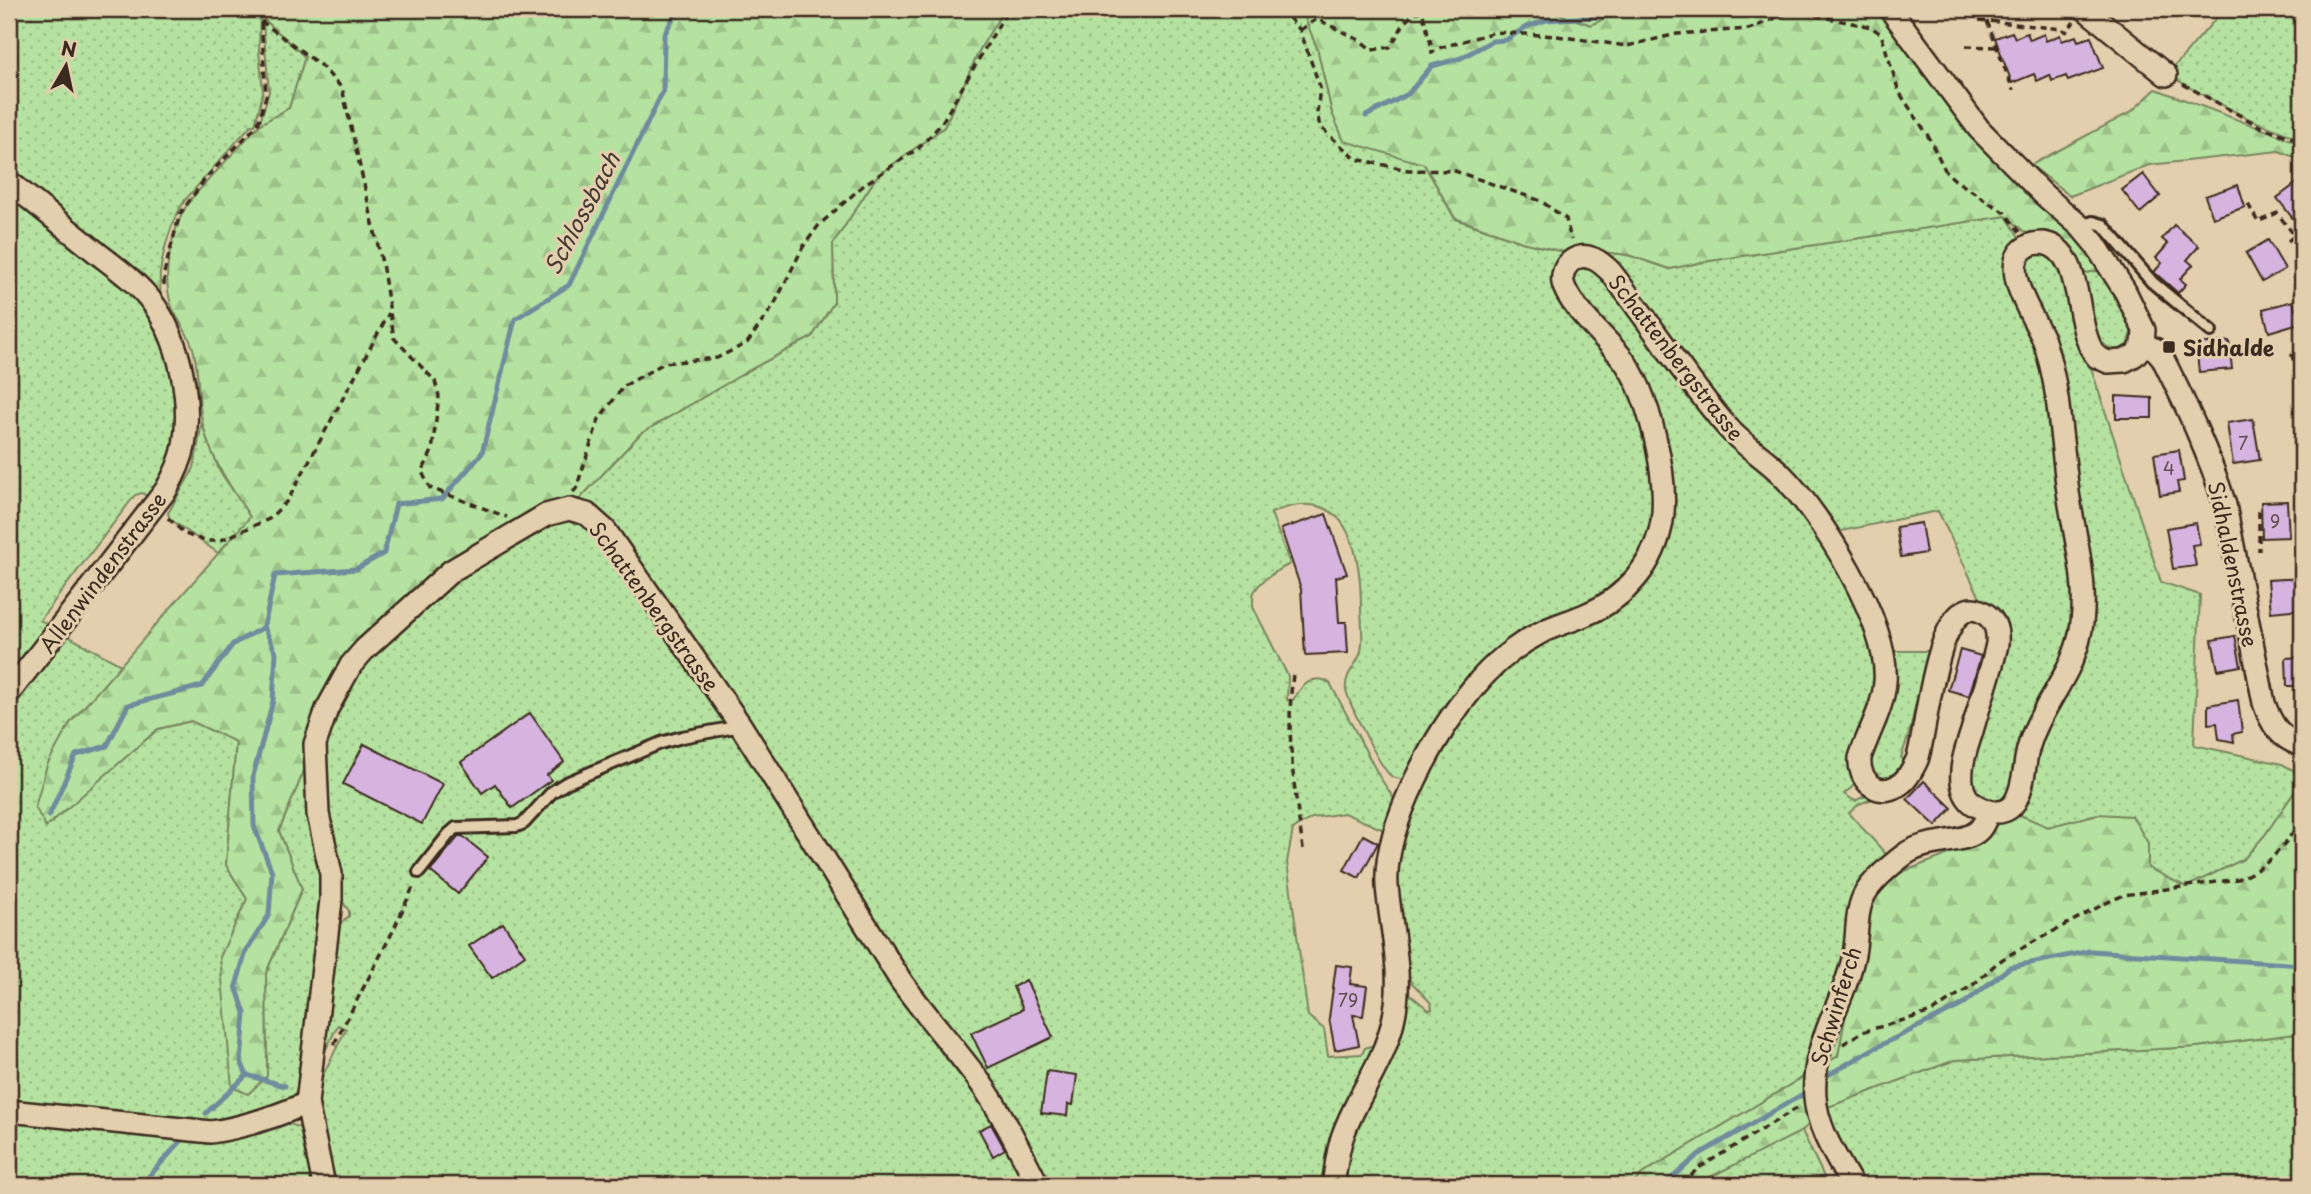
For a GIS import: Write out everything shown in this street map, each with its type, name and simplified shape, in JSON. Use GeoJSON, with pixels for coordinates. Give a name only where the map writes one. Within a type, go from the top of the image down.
{"type":"FeatureCollection","features":[{"type":"Feature","properties":{"kind":"street"},"geometry":{"type":"LineString","coordinates":[[1889,9],[1979,129],[2080,226],[2095,244],[2144,330],[2143,345],[2135,355],[2124,361],[2109,362],[2096,357],[2086,339],[2073,276],[2065,257],[2048,244],[2029,245],[2021,252],[2015,274],[2019,289],[2042,337],[2053,372],[2068,492],[2082,572],[2083,615],[2079,640],[2067,674],[2033,733],[2017,800],[2008,809],[1989,811]]}},
{"type":"Feature","properties":{"kind":"street"},"geometry":{"type":"LineString","coordinates":[[2079,15],[2166,75]]}},
{"type":"Feature","properties":{"kind":"street","name":"Allenwindenstrasse"},"geometry":{"type":"LineString","coordinates":[[9,181],[117,269],[151,301],[162,318],[181,373],[185,404],[184,447],[177,470],[152,510],[9,693]]}},
{"type":"Feature","properties":{"kind":"street","name":"Schattenbergstrasse"},"geometry":{"type":"LineString","coordinates":[[1333,1185],[1343,1135],[1383,1054],[1394,1018],[1397,967],[1387,885],[1388,856],[1403,808],[1428,756],[1459,707],[1489,671],[1509,653],[1541,632],[1588,614],[1615,600],[1641,571],[1659,534],[1663,507],[1662,477],[1646,407],[1630,369],[1567,293],[1563,282],[1565,270],[1576,258],[1592,258],[1610,271],[1730,431],[1781,474],[1802,499],[1859,589],[1876,626],[1885,667],[1882,701],[1859,767],[1864,779],[1872,786],[1885,789],[1899,785],[1918,758],[1941,649],[1953,620],[1963,612],[1974,610],[1981,611],[1992,620],[1997,631],[1997,644],[1966,751],[1962,776],[1968,799],[1989,811]]}},
{"type":"Feature","properties":{"kind":"street","name":"Sidhaldenstrasse"},"geometry":{"type":"LineString","coordinates":[[2143,345],[2155,349],[2162,357],[2203,441],[2225,506],[2261,690],[2269,717],[2279,733],[2302,746]]}},
{"type":"Feature","properties":{"kind":"street","name":"Schattenbergstrasse"},"geometry":{"type":"LineString","coordinates":[[324,1185],[307,1103],[331,900],[331,874],[318,814],[315,744],[327,709],[351,665],[365,649],[451,571],[547,515],[569,509],[587,514],[605,530],[741,726],[901,981],[926,1017],[980,1082],[1006,1123],[1038,1185]]}},
{"type":"Feature","properties":{"kind":"street","name":"Schwinferch"},"geometry":{"type":"LineString","coordinates":[[1852,1185],[1819,1120],[1814,1079],[1817,1054],[1851,969],[1862,899],[1872,884],[1906,854],[1922,845],[1973,834],[1982,827],[1989,811]]}},
{"type":"Feature","properties":{"kind":"street"},"geometry":{"type":"LineString","coordinates":[[9,1111],[211,1132],[242,1128],[274,1118],[307,1103]]}},
{"type":"Feature","properties":{"kind":"lane"},"geometry":{"type":"LineString","coordinates":[[2080,226],[2093,222],[2103,225],[2152,282],[2211,331]]}},
{"type":"Feature","properties":{"kind":"lane"},"geometry":{"type":"LineString","coordinates":[[419,872],[456,828],[517,826],[524,823],[552,792],[566,783],[661,743],[741,726]]}},
{"type":"Feature","properties":{"kind":"path"},"geometry":{"type":"LineString","coordinates":[[162,318],[166,301],[164,273],[180,214],[205,179],[258,124],[266,96],[261,21],[264,9]]}},
{"type":"Feature","properties":{"kind":"path"},"geometry":{"type":"LineString","coordinates":[[570,495],[576,489],[599,419],[624,386],[664,363],[717,358],[747,343],[774,305],[803,247],[819,225],[865,184],[919,148],[941,124],[1008,9]]}},
{"type":"Feature","properties":{"kind":"path"},"geometry":{"type":"LineString","coordinates":[[1281,9],[1300,30],[1320,87],[1317,113],[1320,127],[1356,159],[1408,170],[1455,171],[1541,201],[1566,219],[1576,258]]}},
{"type":"Feature","properties":{"kind":"path"},"geometry":{"type":"LineString","coordinates":[[1300,30],[1317,19],[1361,41],[1372,50],[1390,47],[1409,17],[1415,11],[1422,11],[1432,53],[1439,48],[1495,32],[1557,36],[1628,46],[1677,34],[1749,29],[1786,14],[1803,13],[1871,27],[1881,34],[1899,92],[1927,134],[1946,172],[2005,213],[2029,245]]}},
{"type":"Feature","properties":{"kind":"path"},"geometry":{"type":"LineString","coordinates":[[1979,20],[2062,29],[2066,32],[2079,15]]}},
{"type":"Feature","properties":{"kind":"path"},"geometry":{"type":"LineString","coordinates":[[261,21],[320,65],[342,88],[382,263],[394,338],[435,381],[439,396],[432,451],[422,472],[430,488],[455,498]]}},
{"type":"Feature","properties":{"kind":"path"},"geometry":{"type":"LineString","coordinates":[[1987,21],[2013,90]]}},
{"type":"Feature","properties":{"kind":"path"},"geometry":{"type":"LineString","coordinates":[[1966,46],[1996,47]]}},
{"type":"Feature","properties":{"kind":"path"},"geometry":{"type":"LineString","coordinates":[[2166,75],[2261,127],[2302,141]]}},
{"type":"Feature","properties":{"kind":"path"},"geometry":{"type":"LineString","coordinates":[[2248,204],[2258,222],[2277,213],[2295,236]]}},
{"type":"Feature","properties":{"kind":"path"},"geometry":{"type":"LineString","coordinates":[[2288,241],[2302,230]]}},
{"type":"Feature","properties":{"kind":"path"},"geometry":{"type":"LineString","coordinates":[[152,510],[173,522],[186,534],[205,541],[219,541],[269,519],[288,500],[390,312]]}},
{"type":"Feature","properties":{"kind":"path"},"geometry":{"type":"LineString","coordinates":[[2302,348],[2293,351],[2292,356],[2302,383]]}},
{"type":"Feature","properties":{"kind":"path"},"geometry":{"type":"LineString","coordinates":[[2259,511],[2259,551]]}},
{"type":"Feature","properties":{"kind":"path"},"geometry":{"type":"LineString","coordinates":[[1293,674],[1290,730],[1303,849]]}},
{"type":"Feature","properties":{"kind":"path"},"geometry":{"type":"LineString","coordinates":[[1841,1046],[1862,1032],[1932,1012],[1975,984],[1997,963],[2124,895],[2238,879],[2255,873],[2269,863],[2302,820]]}},
{"type":"Feature","properties":{"kind":"path"},"geometry":{"type":"LineString","coordinates":[[334,1044],[419,872]]}},
{"type":"Feature","properties":{"kind":"path"},"geometry":{"type":"LineString","coordinates":[[1683,1185],[1697,1169],[1803,1105]]}},
{"type":"Feature","properties":{"kind":"green space"},"geometry":{"type":"Polygon","coordinates":[[[9,9],[260,9],[259,51],[263,92],[255,125],[251,125],[180,208],[163,254],[159,300],[9,175],[9,9]]]}},
{"type":"Feature","properties":{"kind":"green space"},"geometry":{"type":"Polygon","coordinates":[[[266,9],[1004,9],[980,49],[944,127],[877,176],[833,244],[834,302],[812,337],[640,434],[574,505],[555,501],[483,546],[440,567],[353,652],[279,831],[302,889],[266,973],[267,1076],[248,1094],[232,1087],[220,957],[247,899],[226,865],[236,742],[191,721],[158,729],[46,827],[35,807],[47,765],[70,723],[250,517],[222,471],[205,434],[194,352],[171,304],[167,278],[173,237],[189,201],[259,125],[289,108],[305,57],[264,19],[266,9]]]}},
{"type":"Feature","properties":{"kind":"green space"},"geometry":{"type":"Polygon","coordinates":[[[1004,9],[1302,10],[1318,51],[1332,113],[1424,164],[1455,219],[1522,242],[1564,252],[1556,263],[1554,273],[1633,385],[1659,490],[1650,541],[1613,594],[1525,636],[1406,779],[1394,778],[1386,771],[1346,690],[1347,679],[1361,651],[1362,635],[1358,564],[1353,544],[1344,526],[1333,513],[1317,506],[1297,505],[1271,513],[1290,564],[1263,581],[1255,590],[1253,607],[1288,676],[1287,700],[1293,700],[1304,685],[1313,680],[1330,683],[1379,776],[1395,800],[1386,831],[1344,813],[1312,818],[1293,829],[1287,862],[1308,1016],[1324,1029],[1328,1056],[1362,1054],[1365,1048],[1370,1046],[1379,1048],[1329,1185],[9,1185],[9,702],[66,635],[121,665],[70,723],[46,826],[158,729],[191,721],[236,742],[226,865],[247,899],[220,957],[267,1075],[266,973],[302,889],[279,831],[310,755],[324,864],[304,1078],[295,1094],[285,1103],[285,1122],[298,1127],[307,1135],[319,1113],[319,1085],[346,1029],[338,1025],[317,1067],[334,929],[349,916],[349,911],[338,895],[321,758],[342,686],[440,587],[574,505],[640,434],[812,337],[834,302],[833,244],[877,176],[944,127],[980,49],[1004,9]]]}},
{"type":"Feature","properties":{"kind":"green space"},"geometry":{"type":"Polygon","coordinates":[[[1298,9],[1544,9],[1591,25],[1625,9],[1877,9],[2014,177],[2074,230],[2101,270],[2081,274],[2039,234],[2027,234],[2006,216],[1670,269],[1628,255],[1578,249],[1564,252],[1522,242],[1455,218],[1424,164],[1344,141],[1332,113],[1318,51],[1302,10],[1298,9]]]}},
{"type":"Feature","properties":{"kind":"green space"},"geometry":{"type":"Polygon","coordinates":[[[1544,9],[1625,9],[1591,25],[1544,9]]]}},
{"type":"Feature","properties":{"kind":"green space"},"geometry":{"type":"Polygon","coordinates":[[[2224,9],[2302,9],[2302,140],[2247,118],[2168,74],[2224,9]]]}},
{"type":"Feature","properties":{"kind":"green space"},"geometry":{"type":"Polygon","coordinates":[[[264,19],[305,57],[289,108],[259,125],[269,92],[264,19]]]}},
{"type":"Feature","properties":{"kind":"green space"},"geometry":{"type":"Polygon","coordinates":[[[2156,89],[2302,144],[2302,160],[2279,151],[2149,165],[2070,196],[2031,165],[2131,112],[2156,89]]]}},
{"type":"Feature","properties":{"kind":"green space"},"geometry":{"type":"Polygon","coordinates":[[[9,187],[105,266],[148,310],[167,347],[179,413],[172,466],[151,499],[142,493],[135,495],[40,620],[50,626],[9,686],[9,187]]]}},
{"type":"Feature","properties":{"kind":"green space"},"geometry":{"type":"Polygon","coordinates":[[[2006,216],[2019,237],[2013,248],[2030,324],[2052,394],[2077,620],[2016,782],[2001,802],[1981,801],[1966,779],[2002,651],[1989,608],[1982,602],[1938,511],[1832,533],[1741,434],[1596,251],[1628,255],[1670,269],[2006,216]]]}},
{"type":"Feature","properties":{"kind":"green space"},"geometry":{"type":"Polygon","coordinates":[[[2038,251],[2055,254],[2067,286],[2079,352],[2091,368],[2161,582],[2200,595],[2194,745],[2282,764],[2302,775],[2302,781],[2265,835],[2244,859],[2186,887],[2148,868],[2148,843],[2098,814],[2048,827],[2020,815],[2030,793],[2034,747],[2091,610],[2024,283],[2023,262],[2038,251]]]}},
{"type":"Feature","properties":{"kind":"green space"},"geometry":{"type":"Polygon","coordinates":[[[1581,266],[1591,266],[1794,495],[1856,596],[1878,669],[1857,783],[1844,794],[1855,801],[1869,794],[1875,798],[1859,804],[1849,813],[1902,872],[1868,898],[1838,1056],[1642,1174],[1632,1185],[1338,1185],[1344,1154],[1403,989],[1429,1010],[1432,1009],[1431,1003],[1403,973],[1396,907],[1397,841],[1451,725],[1522,650],[1596,616],[1663,536],[1648,396],[1572,285],[1571,276],[1581,266]]]}},
{"type":"Feature","properties":{"kind":"green space"},"geometry":{"type":"Polygon","coordinates":[[[2101,270],[2132,329],[2127,345],[2116,349],[2107,346],[2099,338],[2089,311],[2081,274],[2101,270]]]}},
{"type":"Feature","properties":{"kind":"green space"},"geometry":{"type":"Polygon","coordinates":[[[202,422],[219,470],[251,517],[218,553],[170,519],[168,513],[194,468],[202,422]]]}},
{"type":"Feature","properties":{"kind":"green space"},"geometry":{"type":"Polygon","coordinates":[[[1890,651],[1933,651],[1925,691],[1916,702],[1901,758],[1908,761],[1915,738],[1916,750],[1904,771],[1886,782],[1874,780],[1869,773],[1868,762],[1874,734],[1887,700],[1890,651]]]}},
{"type":"Feature","properties":{"kind":"green space"},"geometry":{"type":"Polygon","coordinates":[[[2302,781],[2302,1033],[2196,1047],[1955,1060],[1825,1108],[1802,1131],[1694,1185],[1632,1185],[1642,1174],[1838,1056],[1868,898],[1902,872],[1942,857],[1995,827],[2001,816],[2020,815],[2048,827],[2098,814],[2132,816],[2148,843],[2148,868],[2186,887],[2244,859],[2265,835],[2302,781]]]}},
{"type":"Feature","properties":{"kind":"green space"},"geometry":{"type":"Polygon","coordinates":[[[2302,1033],[2302,1185],[1859,1185],[1825,1108],[1955,1060],[2196,1047],[2302,1033]]]}},
{"type":"Feature","properties":{"kind":"green space"},"geometry":{"type":"Polygon","coordinates":[[[1802,1131],[1828,1185],[1694,1185],[1802,1131]]]}},
{"type":"Feature","properties":{"kind":"building"},"geometry":{"type":"Polygon","coordinates":[[[2012,32],[2015,38],[2027,33],[2030,40],[2044,34],[2046,41],[2060,35],[2062,41],[2076,36],[2078,41],[2091,37],[2103,68],[2068,81],[2066,76],[2052,81],[2050,75],[2037,81],[2034,74],[2012,83],[1995,38],[2012,32]]]}},
{"type":"Feature","properties":{"kind":"building"},"geometry":{"type":"Polygon","coordinates":[[[2143,174],[2160,196],[2140,213],[2122,190],[2143,174]]]}},
{"type":"Feature","properties":{"kind":"building"},"geometry":{"type":"Polygon","coordinates":[[[2302,179],[2302,230],[2277,198],[2302,179]]]}},
{"type":"Feature","properties":{"kind":"building"},"geometry":{"type":"Polygon","coordinates":[[[2238,185],[2245,207],[2213,218],[2205,196],[2238,185]]]}},
{"type":"Feature","properties":{"kind":"building"},"geometry":{"type":"Polygon","coordinates":[[[2174,225],[2199,246],[2187,260],[2193,265],[2180,279],[2186,284],[2178,293],[2154,272],[2162,263],[2156,258],[2168,244],[2162,239],[2174,225]]]}},
{"type":"Feature","properties":{"kind":"building"},"geometry":{"type":"Polygon","coordinates":[[[2268,240],[2285,269],[2262,282],[2246,253],[2268,240]]]}},
{"type":"Feature","properties":{"kind":"building"},"geometry":{"type":"Polygon","coordinates":[[[2293,301],[2299,323],[2269,332],[2263,309],[2293,301]]]}},
{"type":"Feature","properties":{"kind":"building"},"geometry":{"type":"Polygon","coordinates":[[[2229,341],[2232,369],[2199,372],[2196,344],[2229,341]]]}},
{"type":"Feature","properties":{"kind":"building"},"geometry":{"type":"Polygon","coordinates":[[[2116,396],[2152,398],[2152,418],[2116,418],[2116,396]]]}},
{"type":"Feature","properties":{"kind":"building"},"geometry":{"type":"Polygon","coordinates":[[[2253,419],[2260,460],[2233,464],[2227,423],[2253,419]]]}},
{"type":"Feature","properties":{"kind":"building"},"geometry":{"type":"Polygon","coordinates":[[[2179,450],[2184,481],[2177,482],[2179,492],[2160,495],[2154,454],[2179,450]]]}},
{"type":"Feature","properties":{"kind":"building"},"geometry":{"type":"Polygon","coordinates":[[[2287,501],[2289,537],[2262,538],[2261,502],[2287,501]]]}},
{"type":"Feature","properties":{"kind":"building"},"geometry":{"type":"Polygon","coordinates":[[[1326,514],[1347,574],[1336,577],[1339,622],[1346,622],[1348,653],[1305,655],[1301,589],[1281,529],[1326,514]]]}},
{"type":"Feature","properties":{"kind":"building"},"geometry":{"type":"Polygon","coordinates":[[[1921,523],[1926,553],[1901,557],[1896,527],[1921,523]]]}},
{"type":"Feature","properties":{"kind":"building"},"geometry":{"type":"Polygon","coordinates":[[[2196,523],[2200,544],[2192,545],[2196,566],[2173,569],[2166,528],[2196,523]]]}},
{"type":"Feature","properties":{"kind":"building"},"geometry":{"type":"Polygon","coordinates":[[[2302,578],[2302,609],[2271,612],[2268,580],[2302,578]]]}},
{"type":"Feature","properties":{"kind":"building"},"geometry":{"type":"Polygon","coordinates":[[[2235,636],[2241,666],[2218,670],[2212,640],[2235,636]]]}},
{"type":"Feature","properties":{"kind":"building"},"geometry":{"type":"Polygon","coordinates":[[[1960,650],[1981,656],[1969,696],[1948,690],[1960,650]]]}},
{"type":"Feature","properties":{"kind":"building"},"geometry":{"type":"Polygon","coordinates":[[[2302,657],[2302,686],[2287,686],[2286,658],[2302,657]]]}},
{"type":"Feature","properties":{"kind":"building"},"geometry":{"type":"Polygon","coordinates":[[[2238,700],[2242,732],[2233,734],[2234,742],[2219,739],[2217,723],[2208,724],[2208,705],[2238,700]]]}},
{"type":"Feature","properties":{"kind":"building"},"geometry":{"type":"Polygon","coordinates":[[[530,713],[564,762],[547,775],[551,780],[512,808],[495,784],[482,793],[461,762],[530,713]]]}},
{"type":"Feature","properties":{"kind":"building"},"geometry":{"type":"Polygon","coordinates":[[[364,744],[443,784],[422,824],[343,784],[364,744]]]}},
{"type":"Feature","properties":{"kind":"building"},"geometry":{"type":"Polygon","coordinates":[[[1924,781],[1952,808],[1936,826],[1907,799],[1924,781]]]}},
{"type":"Feature","properties":{"kind":"building"},"geometry":{"type":"Polygon","coordinates":[[[1363,835],[1378,843],[1359,878],[1344,870],[1363,835]]]}},
{"type":"Feature","properties":{"kind":"building"},"geometry":{"type":"Polygon","coordinates":[[[459,836],[488,857],[458,894],[430,871],[459,836]]]}},
{"type":"Feature","properties":{"kind":"building"},"geometry":{"type":"Polygon","coordinates":[[[503,923],[525,955],[492,978],[469,946],[503,923]]]}},
{"type":"Feature","properties":{"kind":"building"},"geometry":{"type":"Polygon","coordinates":[[[1336,965],[1352,967],[1350,984],[1367,986],[1363,1016],[1353,1015],[1359,1045],[1335,1050],[1329,1018],[1336,965]]]}},
{"type":"Feature","properties":{"kind":"building"},"geometry":{"type":"Polygon","coordinates":[[[1026,980],[1053,1037],[988,1068],[971,1033],[1023,1009],[1013,987],[1026,980]]]}},
{"type":"Feature","properties":{"kind":"building"},"geometry":{"type":"Polygon","coordinates":[[[1047,1071],[1077,1075],[1073,1105],[1068,1104],[1067,1116],[1041,1113],[1047,1071]]]}},
{"type":"Feature","properties":{"kind":"building"},"geometry":{"type":"Polygon","coordinates":[[[991,1124],[1005,1149],[993,1156],[979,1130],[991,1124]]]}},
{"type":"Feature","properties":{"kind":"waterway","name":"Schlossbach"},"geometry":{"type":"LineString","coordinates":[[49,816],[76,755],[107,746],[128,705],[202,686],[233,644],[264,627],[275,575],[356,569],[384,553],[396,504],[442,499],[482,453],[515,319],[569,285],[663,91],[664,35],[678,9]]}},
{"type":"Feature","properties":{"kind":"waterway"},"geometry":{"type":"LineString","coordinates":[[1366,116],[1408,94],[1432,66],[1461,58],[1492,41],[1506,40],[1526,27],[1547,20],[1624,15],[1632,9]]}},
{"type":"Feature","properties":{"kind":"waterway"},"geometry":{"type":"LineString","coordinates":[[247,1075],[241,1062],[245,1013],[236,986],[246,951],[269,915],[272,872],[254,826],[253,776],[273,701],[276,653],[264,627]]}},
{"type":"Feature","properties":{"kind":"waterway"},"geometry":{"type":"LineString","coordinates":[[1823,1078],[1873,1049],[1962,1005],[2010,967],[2091,951],[2302,965]]}},
{"type":"Feature","properties":{"kind":"waterway"},"geometry":{"type":"LineString","coordinates":[[247,1075],[285,1086]]}},
{"type":"Feature","properties":{"kind":"waterway"},"geometry":{"type":"LineString","coordinates":[[206,1113],[247,1075]]}},
{"type":"Feature","properties":{"kind":"waterway"},"geometry":{"type":"LineString","coordinates":[[1664,1185],[1698,1155],[1810,1090]]}},
{"type":"Feature","properties":{"kind":"waterway"},"geometry":{"type":"LineString","coordinates":[[138,1185],[142,1184],[182,1140]]}},
{"type":"Feature","properties":{"kind":"place","name":"Sidhalde"},"geometry":{"type":"Point","coordinates":[2169,347]}}]}
